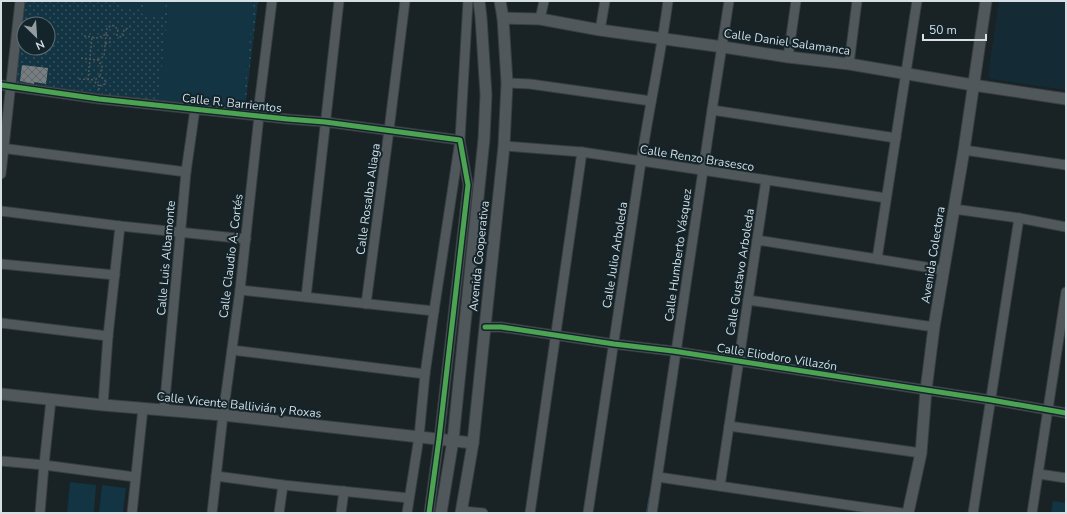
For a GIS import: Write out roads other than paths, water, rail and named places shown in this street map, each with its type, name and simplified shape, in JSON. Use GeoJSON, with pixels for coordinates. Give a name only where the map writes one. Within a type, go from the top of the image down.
{"type":"FeatureCollection","features":[{"type":"Feature","properties":{"kind":"street"},"geometry":{"type":"LineString","coordinates":[[1,174],[6,86],[20,1]]}},
{"type":"Feature","properties":{"kind":"street","name":"Calle Claudio A. Cortés"},"geometry":{"type":"LineString","coordinates":[[212,513],[246,239],[259,105],[272,1]]}},
{"type":"Feature","properties":{"kind":"street"},"geometry":{"type":"LineString","coordinates":[[306,298],[339,1]]}},
{"type":"Feature","properties":{"kind":"street","name":"Calle Rosalba Aliaga"},"geometry":{"type":"LineString","coordinates":[[366,304],[405,1]]}},
{"type":"Feature","properties":{"kind":"street"},"geometry":{"type":"LineString","coordinates":[[407,513],[419,437],[425,374],[460,140],[468,1]]}},
{"type":"Feature","properties":{"kind":"street","name":"Avenida Cooperativa"},"geometry":{"type":"LineString","coordinates":[[441,513],[453,440],[481,162],[486,95],[479,1]]}},
{"type":"Feature","properties":{"kind":"street","name":"Avenida Cooperativa"},"geometry":{"type":"LineString","coordinates":[[461,512],[474,443],[484,327],[504,146],[507,83],[503,18],[500,1]]}},
{"type":"Feature","properties":{"kind":"street"},"geometry":{"type":"LineString","coordinates":[[540,19],[544,1]]}},
{"type":"Feature","properties":{"kind":"street"},"geometry":{"type":"LineString","coordinates":[[600,30],[604,1]]}},
{"type":"Feature","properties":{"kind":"street","name":"Calle Julio Arboleda"},"geometry":{"type":"LineString","coordinates":[[588,513],[641,161],[663,39],[668,1]]}},
{"type":"Feature","properties":{"kind":"street","name":"Calle Humberto Vásquez"},"geometry":{"type":"LineString","coordinates":[[652,513],[729,1]]}},
{"type":"Feature","properties":{"kind":"street"},"geometry":{"type":"LineString","coordinates":[[788,57],[796,1]]}},
{"type":"Feature","properties":{"kind":"street"},"geometry":{"type":"LineString","coordinates":[[849,64],[857,1]]}},
{"type":"Feature","properties":{"kind":"street"},"geometry":{"type":"LineString","coordinates":[[877,259],[917,1]]}},
{"type":"Feature","properties":{"kind":"street","name":"Avenida Colectora"},"geometry":{"type":"LineString","coordinates":[[908,513],[921,453],[926,390],[934,327],[964,150],[986,1]]}},
{"type":"Feature","properties":{"kind":"street","name":"Calle Daniel Salamanca"},"geometry":{"type":"LineString","coordinates":[[503,18],[540,19],[600,30],[723,46],[788,57],[849,64],[1066,99]]}},
{"type":"Feature","properties":{"kind":"street"},"geometry":{"type":"LineString","coordinates":[[507,83],[530,84],[651,101]]}},
{"type":"Feature","properties":{"kind":"street","name":"Calle R. Barrientos"},"geometry":{"type":"LineString","coordinates":[[6,86],[99,99],[325,122],[460,140]]}},
{"type":"Feature","properties":{"kind":"street","name":"Calle Luis Albamonte"},"geometry":{"type":"LineString","coordinates":[[164,410],[186,172],[195,108]]}},
{"type":"Feature","properties":{"kind":"street"},"geometry":{"type":"LineString","coordinates":[[712,110],[896,138]]}},
{"type":"Feature","properties":{"kind":"street"},"geometry":{"type":"LineString","coordinates":[[430,513],[468,185],[460,140]]}},
{"type":"Feature","properties":{"kind":"street","name":"Calle Renzo Brasesco"},"geometry":{"type":"LineString","coordinates":[[504,146],[582,152],[886,198]]}},
{"type":"Feature","properties":{"kind":"street"},"geometry":{"type":"LineString","coordinates":[[2,149],[186,172]]}},
{"type":"Feature","properties":{"kind":"street"},"geometry":{"type":"LineString","coordinates":[[964,150],[1066,165]]}},
{"type":"Feature","properties":{"kind":"street"},"geometry":{"type":"LineString","coordinates":[[530,513],[582,152]]}},
{"type":"Feature","properties":{"kind":"street","name":"Calle Gustavo Arboleda"},"geometry":{"type":"LineString","coordinates":[[720,486],[766,180]]}},
{"type":"Feature","properties":{"kind":"street"},"geometry":{"type":"LineString","coordinates":[[954,209],[1019,218],[1066,227]]}},
{"type":"Feature","properties":{"kind":"street"},"geometry":{"type":"LineString","coordinates":[[1,211],[180,233],[246,239]]}},
{"type":"Feature","properties":{"kind":"street"},"geometry":{"type":"LineString","coordinates":[[973,513],[1019,218]]}},
{"type":"Feature","properties":{"kind":"street"},"geometry":{"type":"LineString","coordinates":[[103,405],[108,336],[120,226]]}},
{"type":"Feature","properties":{"kind":"street"},"geometry":{"type":"LineString","coordinates":[[757,240],[944,270]]}},
{"type":"Feature","properties":{"kind":"street"},"geometry":{"type":"LineString","coordinates":[[1,264],[115,275]]}},
{"type":"Feature","properties":{"kind":"street"},"geometry":{"type":"LineString","coordinates":[[240,290],[434,311]]}},
{"type":"Feature","properties":{"kind":"street"},"geometry":{"type":"LineString","coordinates":[[1032,513],[1048,410],[1062,348],[1066,292]]}},
{"type":"Feature","properties":{"kind":"street"},"geometry":{"type":"LineString","coordinates":[[748,300],[934,327]]}},
{"type":"Feature","properties":{"kind":"street"},"geometry":{"type":"LineString","coordinates":[[1,323],[108,336]]}},
{"type":"Feature","properties":{"kind":"street","name":"Calle Eliodoro Villazón"},"geometry":{"type":"LineString","coordinates":[[484,327],[501,326],[991,400],[1066,413]]}},
{"type":"Feature","properties":{"kind":"street"},"geometry":{"type":"LineString","coordinates":[[232,350],[425,374]]}},
{"type":"Feature","properties":{"kind":"street","name":"Calle Vicente Ballivián y Roxas"},"geometry":{"type":"LineString","coordinates":[[1,394],[103,405],[223,415],[474,443]]}},
{"type":"Feature","properties":{"kind":"street"},"geometry":{"type":"LineString","coordinates":[[40,513],[51,400]]}},
{"type":"Feature","properties":{"kind":"street"},"geometry":{"type":"LineString","coordinates":[[132,513],[143,408]]}},
{"type":"Feature","properties":{"kind":"street"},"geometry":{"type":"LineString","coordinates":[[729,426],[921,453]]}},
{"type":"Feature","properties":{"kind":"street"},"geometry":{"type":"LineString","coordinates":[[1,461],[135,477]]}},
{"type":"Feature","properties":{"kind":"street"},"geometry":{"type":"LineString","coordinates":[[1039,474],[1066,478]]}},
{"type":"Feature","properties":{"kind":"street"},"geometry":{"type":"LineString","coordinates":[[216,476],[283,485],[409,498]]}},
{"type":"Feature","properties":{"kind":"street"},"geometry":{"type":"LineString","coordinates":[[658,477],[720,486],[839,508],[902,513]]}},
{"type":"Feature","properties":{"kind":"street"},"geometry":{"type":"LineString","coordinates":[[279,513],[283,485]]}},
{"type":"Feature","properties":{"kind":"street"},"geometry":{"type":"LineString","coordinates":[[341,513],[344,491]]}},
{"type":"Feature","properties":{"kind":"street"},"geometry":{"type":"LineString","coordinates":[[461,512],[483,513]]}},
{"type":"Feature","properties":{"kind":"waterway"},"geometry":{"type":"LineString","coordinates":[[673,399],[677,374]]}},
{"type":"Feature","properties":{"kind":"waterway"},"geometry":{"type":"LineString","coordinates":[[647,513],[650,496]]}}]}
